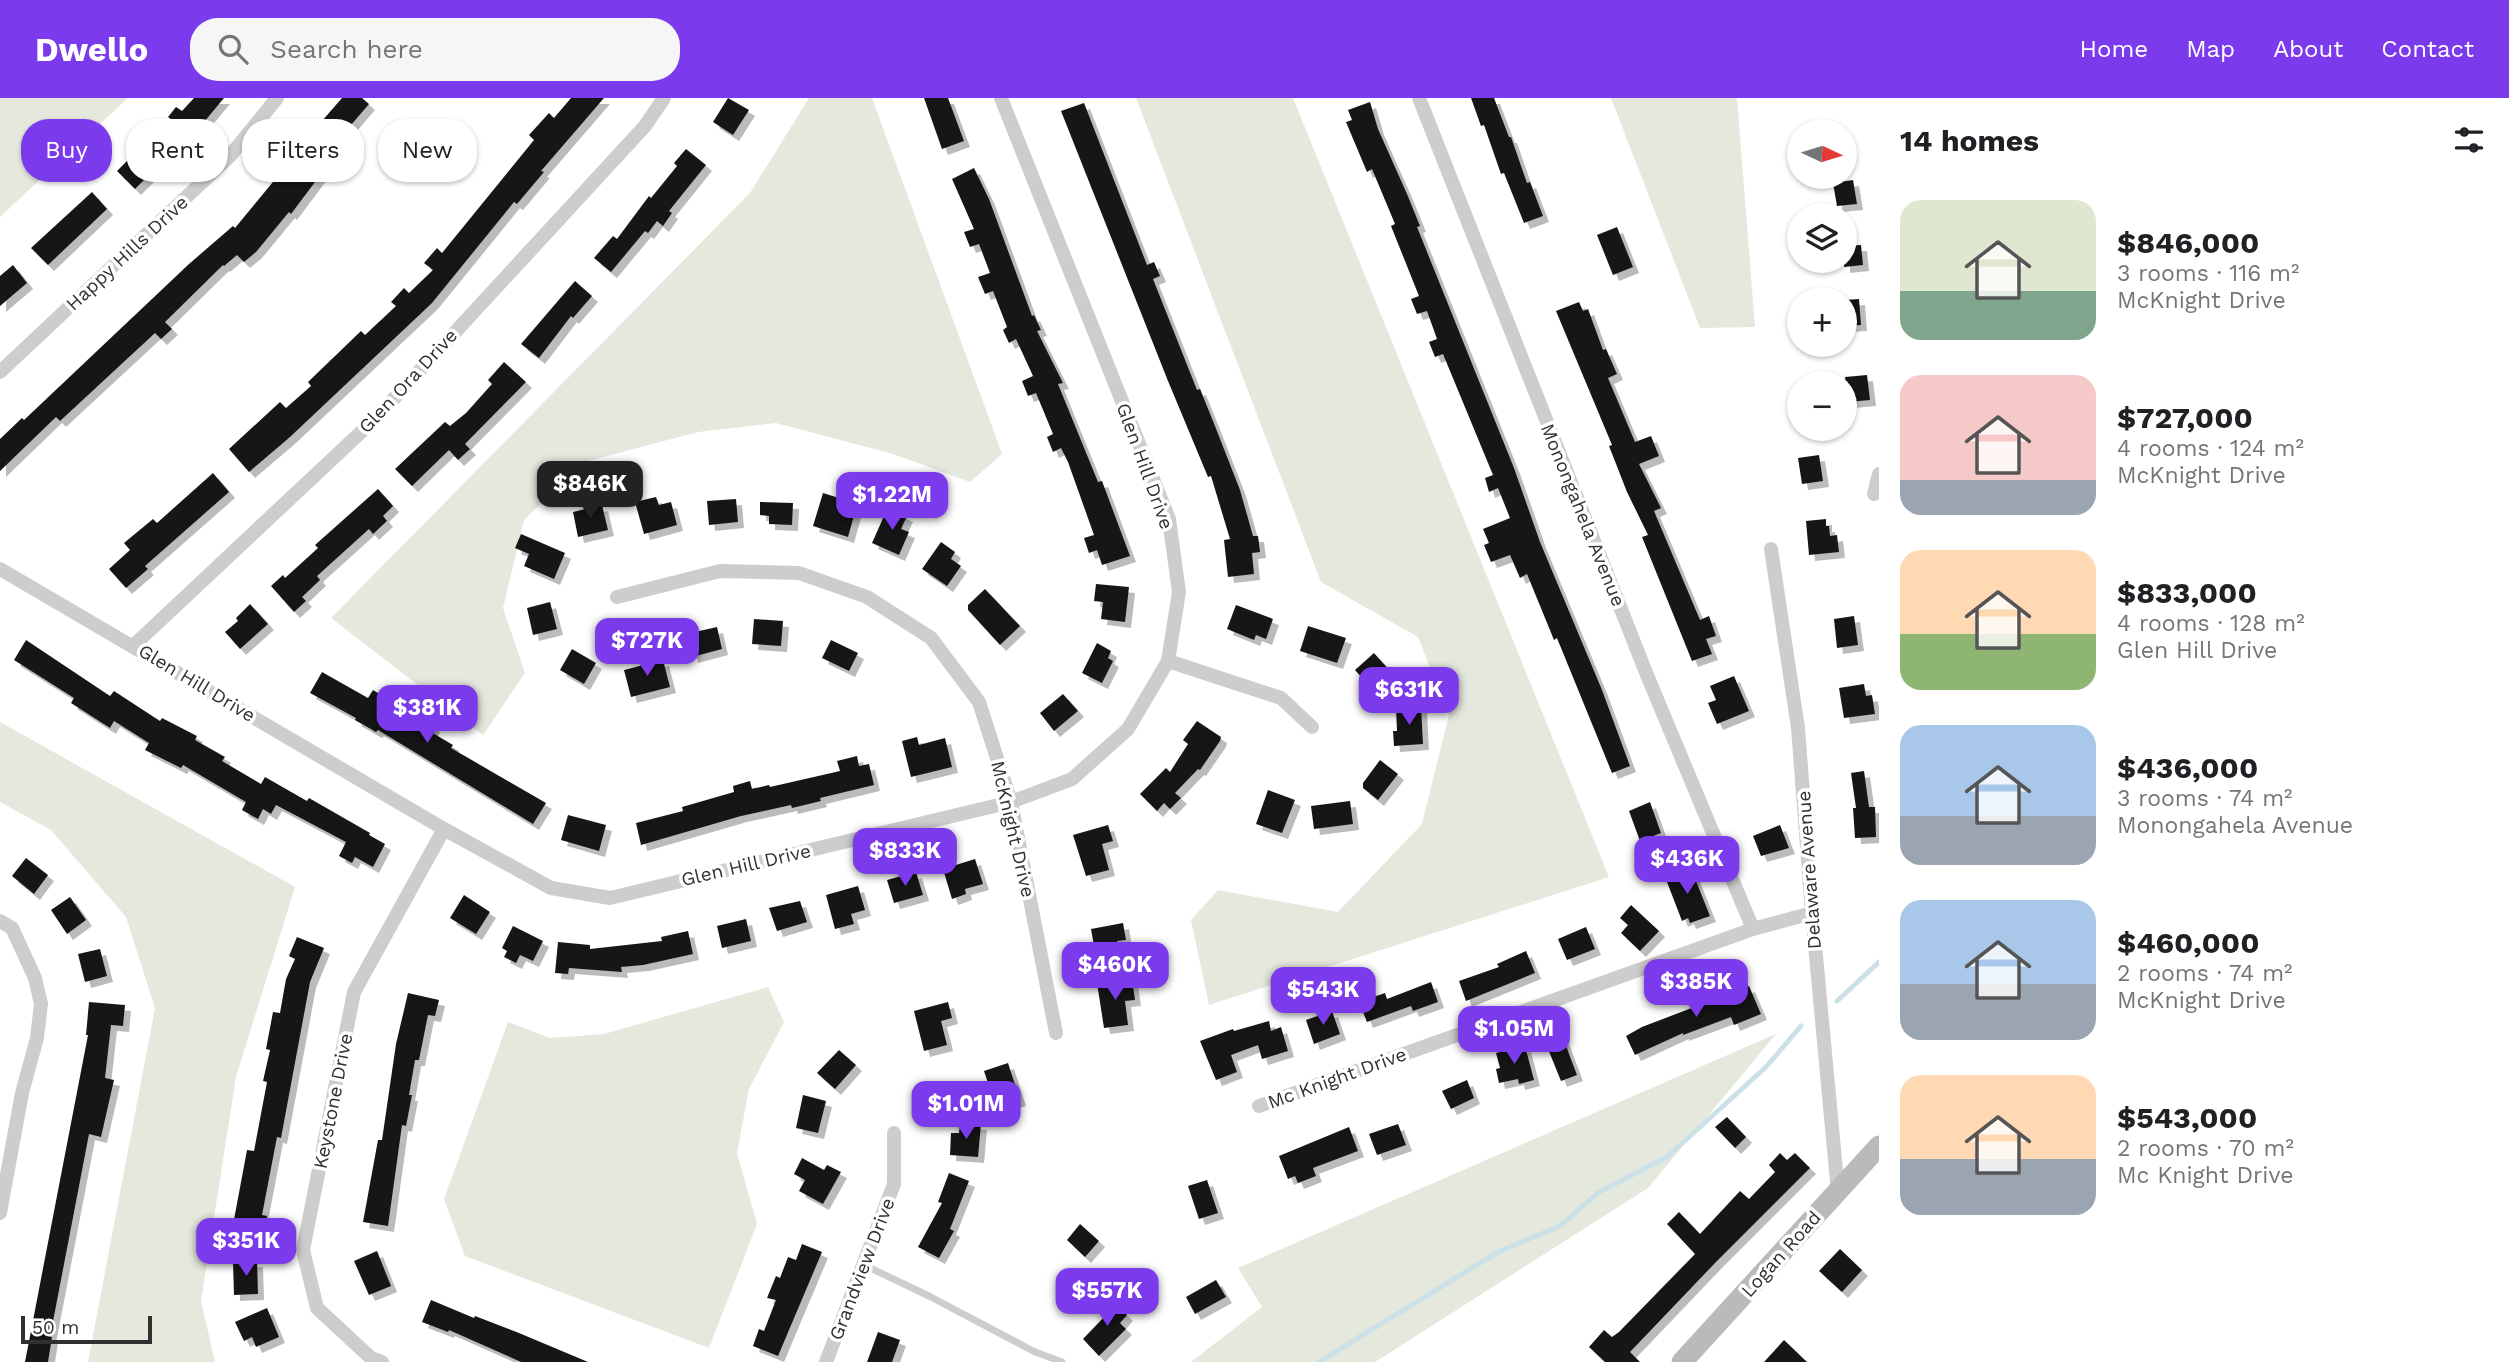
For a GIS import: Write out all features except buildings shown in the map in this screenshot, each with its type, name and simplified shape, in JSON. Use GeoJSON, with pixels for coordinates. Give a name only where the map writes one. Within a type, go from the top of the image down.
{"type":"FeatureCollection","features":[{"type":"Feature","properties":{"kind":"street","name":"Happy Hills Drive"},"geometry":{"type":"LineString","coordinates":[[0,372],[230,156],[277,98]]}},
{"type":"Feature","properties":{"kind":"street","name":"Glen Ora Drive"},"geometry":{"type":"LineString","coordinates":[[134,646],[376,418],[645,126],[664,98]]}},
{"type":"Feature","properties":{"kind":"street","name":"Glen Hill Drive"},"geometry":{"type":"LineString","coordinates":[[0,569],[444,829],[551,888],[610,898],[1011,802],[1072,779],[1128,729],[1168,661],[1179,592],[1169,519],[1000,98]]}},
{"type":"Feature","properties":{"kind":"street","name":"Monongahela Avenue"},"geometry":{"type":"LineString","coordinates":[[1419,98],[1647,675],[1754,929]]}},
{"type":"Feature","properties":{"kind":"street"},"geometry":{"type":"LineString","coordinates":[[1874,494],[1879,474]]}},
{"type":"Feature","properties":{"kind":"street","name":"Delaware Avenue"},"geometry":{"type":"LineString","coordinates":[[1771,549],[1798,728],[1838,1192]]}},
{"type":"Feature","properties":{"kind":"street","name":"McKnight Drive"},"geometry":{"type":"LineString","coordinates":[[617,597],[720,571],[799,573],[867,597],[931,638],[979,702],[1011,802],[1056,1033]]}},
{"type":"Feature","properties":{"kind":"street"},"geometry":{"type":"LineString","coordinates":[[1168,661],[1281,698],[1312,727]]}},
{"type":"Feature","properties":{"kind":"street","name":"Keystone Drive"},"geometry":{"type":"LineString","coordinates":[[382,1362],[371,1358],[317,1308],[303,1250],[354,992],[444,829]]}},
{"type":"Feature","properties":{"kind":"street","name":"Mc Knight Drive"},"geometry":{"type":"LineString","coordinates":[[1259,1106],[1754,929],[1812,913]]}},
{"type":"Feature","properties":{"kind":"street"},"geometry":{"type":"LineString","coordinates":[[0,921],[12,928],[35,978],[41,1004],[37,1038],[22,1093],[0,1213]]}},
{"type":"Feature","properties":{"kind":"street","name":"Grandview Drive"},"geometry":{"type":"LineString","coordinates":[[826,1362],[894,1184],[894,1133]]}},
{"type":"Feature","properties":{"kind":"street","name":"Logan Road"},"geometry":{"type":"LineString","coordinates":[[1682,1362],[1879,1146]]}},
{"type":"Feature","properties":{"kind":"lane"},"geometry":{"type":"LineString","coordinates":[[864,1265],[1033,1351],[1062,1362]]}},
{"type":"Feature","properties":{"kind":"shaded area"},"geometry":{"type":"Polygon","coordinates":[[[0,98],[128,98],[105,119],[21,119],[21,182],[38,182],[0,217],[0,98]]]}},
{"type":"Feature","properties":{"kind":"shaded area"},"geometry":{"type":"Polygon","coordinates":[[[809,98],[872,98],[1002,454],[970,482],[893,454],[776,423],[698,432],[584,462],[524,520],[503,608],[525,673],[483,735],[331,618],[750,193],[809,98]]]}},
{"type":"Feature","properties":{"kind":"shaded area"},"geometry":{"type":"Polygon","coordinates":[[[1136,98],[1293,98],[1609,877],[1209,1005],[1191,920],[1218,890],[1338,912],[1422,824],[1449,715],[1418,637],[1321,582],[1136,98]]]}},
{"type":"Feature","properties":{"kind":"shaded area"},"geometry":{"type":"Polygon","coordinates":[[[1611,98],[1737,98],[1755,327],[1700,328],[1611,98]]]}},
{"type":"Feature","properties":{"kind":"shaded area"},"geometry":{"type":"Polygon","coordinates":[[[0,722],[295,887],[236,1077],[201,1301],[215,1362],[88,1362],[155,1008],[126,917],[51,830],[0,802],[0,722]]]}},
{"type":"Feature","properties":{"kind":"shaded area"},"geometry":{"type":"Polygon","coordinates":[[[768,987],[784,1022],[749,1089],[737,1153],[757,1224],[709,1348],[465,1256],[444,1199],[508,1022],[550,1038],[604,1034],[768,987]]]}},
{"type":"Feature","properties":{"kind":"shaded area"},"geometry":{"type":"Polygon","coordinates":[[[1776,1034],[1648,1188],[1375,1362],[1191,1362],[1262,1307],[1238,1268],[1776,1034]]]}},
{"type":"Feature","properties":{"kind":"waterway"},"geometry":{"type":"LineString","coordinates":[[1837,1001],[1879,962]]}},
{"type":"Feature","properties":{"kind":"waterway"},"geometry":{"type":"LineString","coordinates":[[1319,1362],[1498,1252],[1560,1226],[1599,1192],[1667,1157],[1766,1067],[1801,1026]]}}]}
